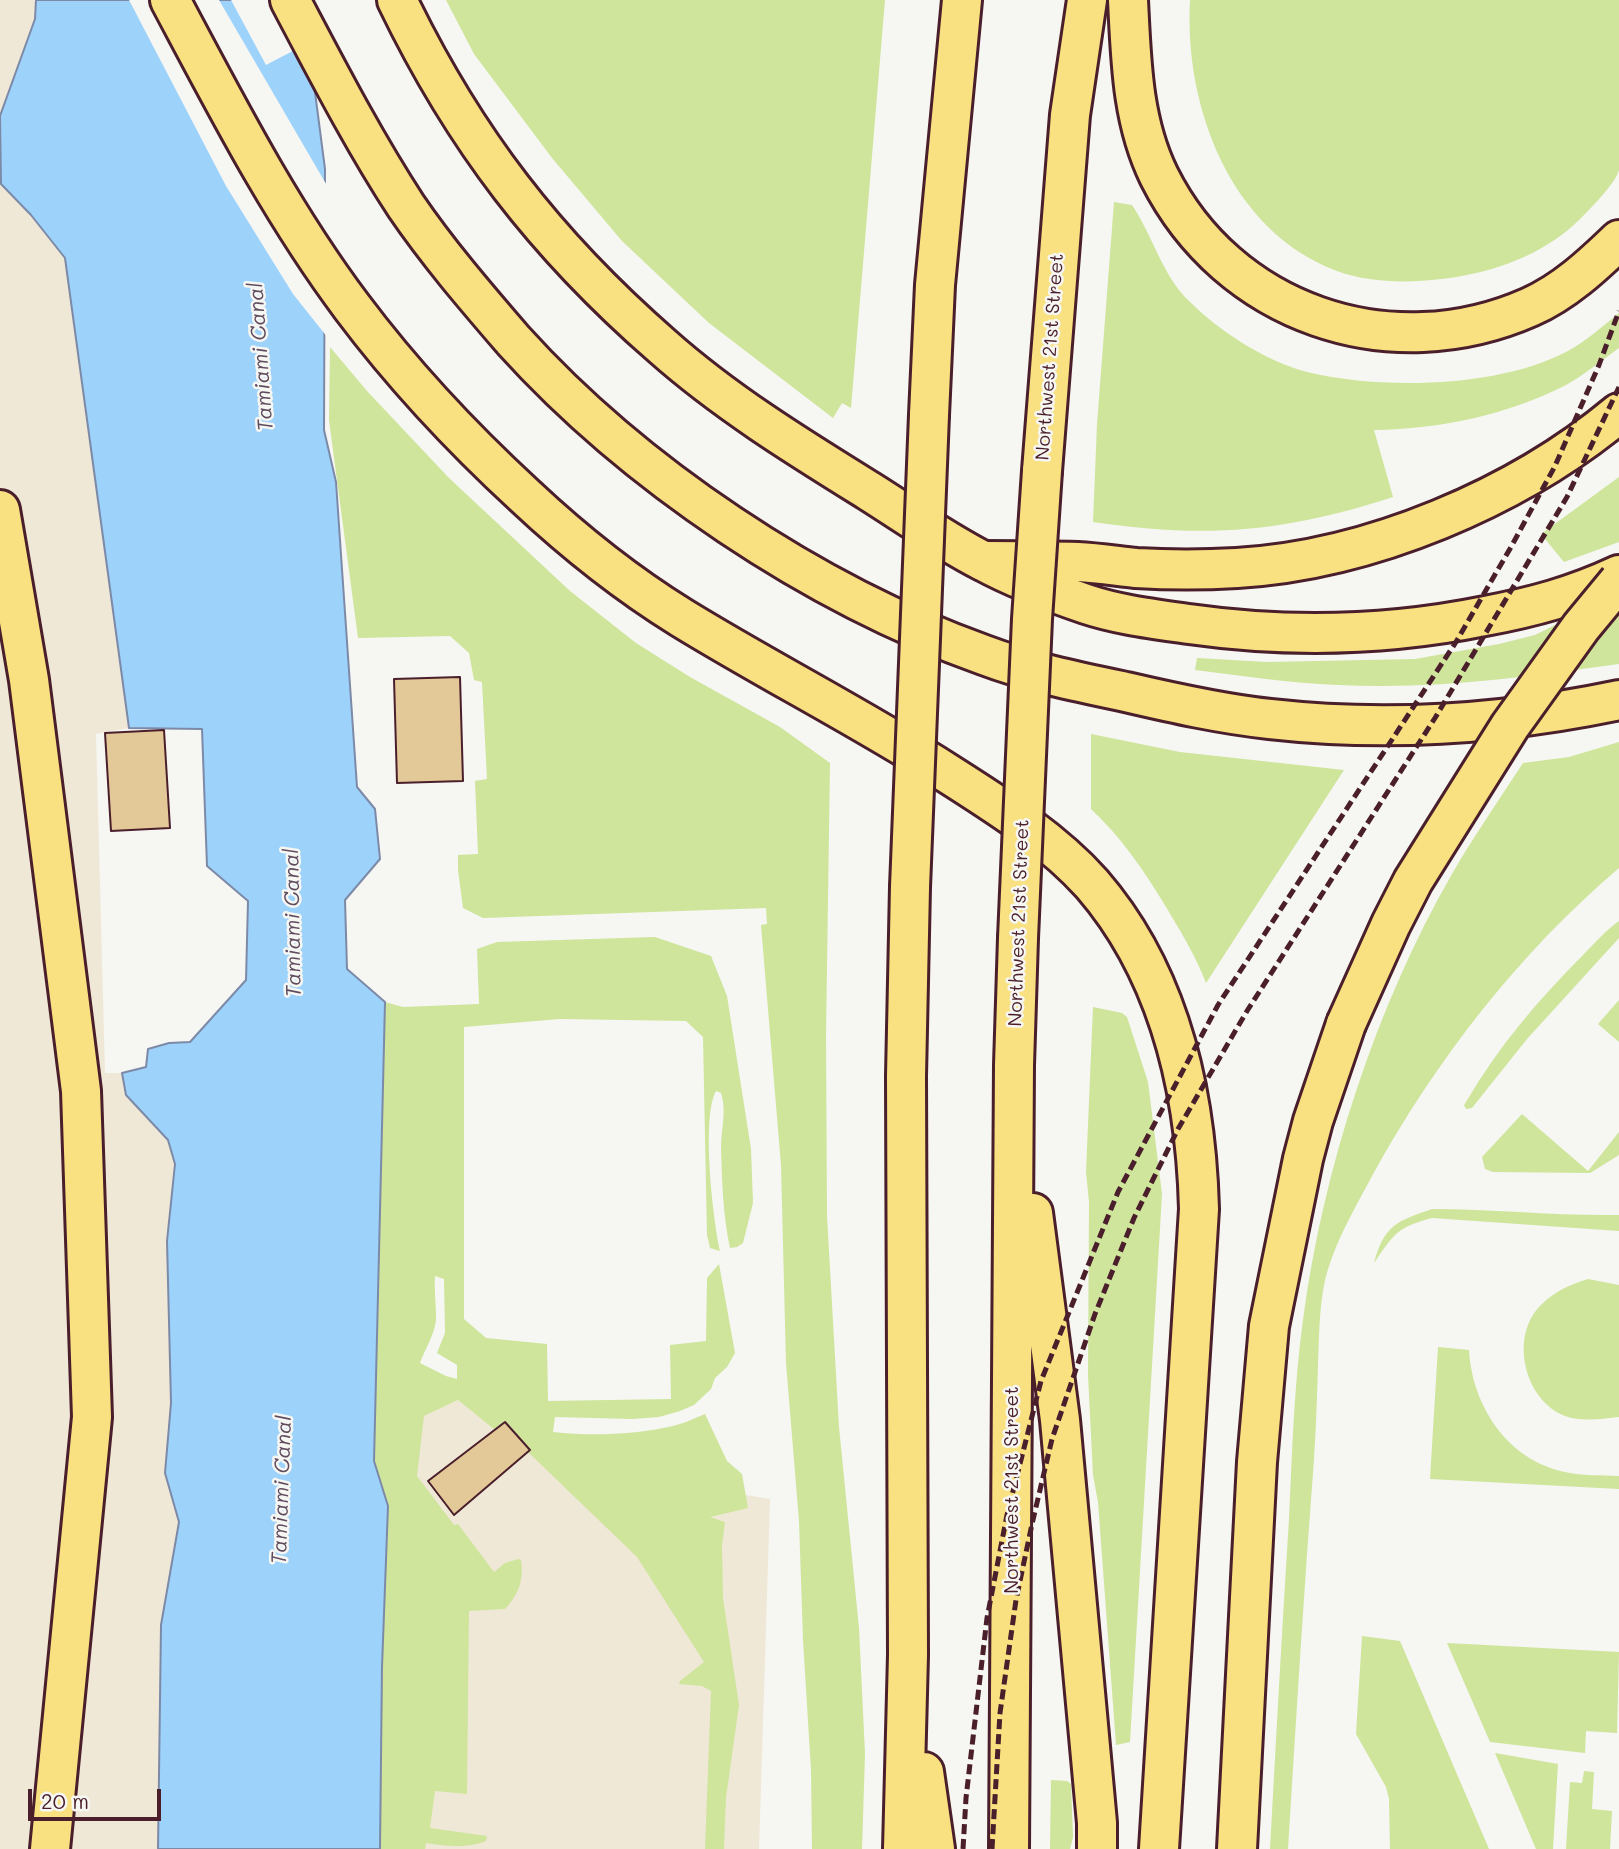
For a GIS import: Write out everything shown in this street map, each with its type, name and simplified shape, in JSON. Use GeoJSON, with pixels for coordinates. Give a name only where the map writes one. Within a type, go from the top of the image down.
{"type":"FeatureCollection","features":[{"type":"Feature","properties":{"kind":"main road"},"geometry":{"type":"LineString","coordinates":[[170,0],[258,163],[326,269],[403,372],[476,448],[554,522],[646,594],[925,758],[1032,831],[1073,864],[1094,886],[1126,933],[1154,982],[1174,1038],[1187,1092],[1198,1163],[1199,1209],[1159,1849]]}},
{"type":"Feature","properties":{"kind":"main road"},"geometry":{"type":"LineString","coordinates":[[290,0],[335,87],[409,209],[461,278],[515,341],[574,401],[636,455],[707,509],[780,557],[832,586],[907,624],[985,656],[1087,684],[1270,719],[1392,725],[1471,723],[1619,700]]}},
{"type":"Feature","properties":{"kind":"main road"},"geometry":{"type":"LineString","coordinates":[[397,0],[445,92],[494,167],[544,229],[603,292],[664,348],[732,401],[800,448],[982,561],[1037,587],[1091,605],[1148,618],[1209,627],[1279,633],[1382,632],[1438,626],[1518,610],[1582,593],[1619,575]]}},
{"type":"Feature","properties":{"kind":"main road"},"geometry":{"type":"LineString","coordinates":[[903,1849],[908,1655],[905,1104],[910,887],[935,285],[962,0]]}},
{"type":"Feature","properties":{"kind":"main road","name":"Northwest 21st Street"},"geometry":{"type":"LineString","coordinates":[[1009,1849],[1014,1065],[1030,645],[1070,115],[1087,0]]}},
{"type":"Feature","properties":{"kind":"main road"},"geometry":{"type":"LineString","coordinates":[[1128,0],[1136,108],[1159,176],[1183,216],[1223,262],[1260,289],[1296,309],[1334,322],[1374,330],[1433,332],[1471,327],[1512,314],[1550,296],[1580,275],[1619,240]]}},
{"type":"Feature","properties":{"kind":"main road"},"geometry":{"type":"LineString","coordinates":[[982,561],[1079,562],[1136,568],[1194,569],[1284,563],[1415,530],[1484,500],[1556,461],[1619,414]]}},
{"type":"Feature","properties":{"kind":"main road"},"geometry":{"type":"LineString","coordinates":[[0,510],[29,680],[81,1091],[92,1417],[50,1849]]}},
{"type":"Feature","properties":{"kind":"main road"},"geometry":{"type":"LineString","coordinates":[[1237,1849],[1257,1462],[1269,1326],[1303,1159],[1316,1110],[1346,1024],[1413,881],[1510,726],[1581,627],[1619,581]]}},
{"type":"Feature","properties":{"kind":"main road"},"geometry":{"type":"LineString","coordinates":[[1014,1065],[1060,1420],[1097,1823],[1097,1849]]}},
{"type":"Feature","properties":{"kind":"main road"},"geometry":{"type":"LineString","coordinates":[[908,1655],[936,1849]]}},
{"type":"Feature","properties":{"kind":"shaded area"},"geometry":{"type":"Polygon","coordinates":[[[0,0],[36,0],[35,19],[0,116],[0,0]]]}},
{"type":"Feature","properties":{"kind":"shaded area"},"geometry":{"type":"Polygon","coordinates":[[[0,159],[1,184],[31,215],[65,258],[129,728],[96,734],[105,1073],[122,1073],[126,1095],[168,1140],[175,1164],[167,1241],[171,1403],[165,1473],[179,1522],[161,1625],[158,1849],[0,1849],[0,159]]]}},
{"type":"Feature","properties":{"kind":"shaded area"},"geometry":{"type":"Polygon","coordinates":[[[458,1400],[495,1429],[504,1421],[536,1459],[770,1499],[759,1849],[380,1849],[376,1419],[424,1416],[458,1400]]]}},
{"type":"Feature","properties":{"kind":"green space"},"geometry":{"type":"Polygon","coordinates":[[[446,0],[885,0],[851,408],[842,403],[833,418],[709,323],[622,241],[552,158],[474,54],[446,0]]]}},
{"type":"Feature","properties":{"kind":"green space"},"geometry":{"type":"Polygon","coordinates":[[[1190,0],[1619,0],[1619,170],[1605,192],[1568,230],[1539,249],[1508,264],[1458,277],[1415,281],[1375,280],[1337,271],[1300,252],[1268,227],[1242,196],[1221,160],[1206,122],[1195,81],[1190,40],[1190,0]]]}},
{"type":"Feature","properties":{"kind":"green space"},"geometry":{"type":"Polygon","coordinates":[[[1114,202],[1132,205],[1172,279],[1201,312],[1228,334],[1259,353],[1307,372],[1369,382],[1475,379],[1540,363],[1568,351],[1619,313],[1619,348],[1566,385],[1520,405],[1448,423],[1374,430],[1393,497],[1316,518],[1245,529],[1172,530],[1093,522],[1097,424],[1114,202]]]}},
{"type":"Feature","properties":{"kind":"green space"},"geometry":{"type":"Polygon","coordinates":[[[330,347],[367,391],[449,478],[570,591],[636,643],[690,677],[780,727],[830,763],[826,1035],[827,1216],[839,1427],[859,1628],[865,1754],[862,1849],[812,1849],[811,1770],[799,1521],[786,1363],[781,1165],[761,925],[767,924],[766,908],[483,918],[463,908],[458,855],[478,854],[475,781],[487,779],[482,682],[474,680],[469,653],[450,636],[358,638],[329,420],[330,347]]]}},
{"type":"Feature","properties":{"kind":"green space"},"geometry":{"type":"Polygon","coordinates":[[[1619,477],[1619,542],[1564,562],[1541,534],[1619,477]]]}},
{"type":"Feature","properties":{"kind":"green space"},"geometry":{"type":"Polygon","coordinates":[[[1619,593],[1619,664],[1514,678],[1408,686],[1320,684],[1195,670],[1197,658],[1267,662],[1415,659],[1499,644],[1535,635],[1619,593]]]}},
{"type":"Feature","properties":{"kind":"green space"},"geometry":{"type":"Polygon","coordinates":[[[1091,734],[1180,752],[1344,770],[1206,983],[1186,942],[1147,877],[1121,842],[1091,809],[1091,734]]]}},
{"type":"Feature","properties":{"kind":"green space"},"geometry":{"type":"Polygon","coordinates":[[[1619,742],[1619,868],[1582,901],[1513,973],[1452,1050],[1423,1091],[1372,1176],[1332,1257],[1324,1285],[1320,1315],[1315,1447],[1288,1849],[1270,1849],[1300,1345],[1324,1205],[1356,1090],[1399,978],[1425,925],[1460,860],[1523,763],[1569,757],[1619,742]]]}},
{"type":"Feature","properties":{"kind":"green space"},"geometry":{"type":"Polygon","coordinates":[[[1619,921],[1619,938],[1527,1039],[1472,1108],[1466,1109],[1464,1105],[1478,1082],[1520,1024],[1567,971],[1619,921]]]}},
{"type":"Feature","properties":{"kind":"green space"},"geometry":{"type":"Polygon","coordinates":[[[655,937],[711,956],[727,996],[751,1149],[753,1203],[743,1243],[730,1248],[722,1173],[724,1107],[721,1093],[716,1091],[709,1123],[709,1145],[714,1216],[720,1251],[710,1248],[707,1235],[703,1037],[686,1021],[560,1019],[464,1027],[464,1319],[486,1338],[547,1344],[548,1401],[671,1399],[670,1345],[706,1341],[707,1278],[719,1264],[735,1353],[727,1367],[715,1378],[711,1389],[694,1405],[659,1417],[555,1417],[553,1432],[640,1432],[678,1425],[705,1414],[727,1461],[742,1474],[748,1508],[710,1517],[725,1522],[722,1546],[723,1598],[739,1705],[726,1798],[724,1849],[705,1849],[711,1691],[702,1686],[679,1684],[704,1662],[637,1557],[528,1452],[530,1450],[505,1421],[495,1430],[458,1400],[424,1416],[417,1476],[494,1572],[505,1563],[518,1559],[521,1560],[522,1574],[517,1592],[505,1609],[469,1611],[467,1794],[435,1791],[430,1828],[487,1836],[486,1841],[464,1846],[426,1843],[425,1849],[380,1849],[382,1667],[388,1506],[374,1461],[385,1002],[403,1007],[479,1004],[477,949],[497,942],[655,937]],[[435,1276],[436,1321],[420,1363],[457,1379],[457,1365],[437,1353],[445,1333],[444,1279],[435,1276]]]}},
{"type":"Feature","properties":{"kind":"green space"},"geometry":{"type":"Polygon","coordinates":[[[1619,1000],[1619,1042],[1598,1024],[1619,1000]]]}},
{"type":"Feature","properties":{"kind":"green space"},"geometry":{"type":"Polygon","coordinates":[[[1093,1007],[1122,1013],[1127,1017],[1148,1082],[1162,1194],[1130,1742],[1116,1745],[1098,1502],[1093,1475],[1088,1375],[1089,1202],[1086,1172],[1093,1007]]]}},
{"type":"Feature","properties":{"kind":"green space"},"geometry":{"type":"Polygon","coordinates":[[[1522,1114],[1588,1171],[1619,1132],[1619,1155],[1590,1173],[1493,1172],[1485,1169],[1482,1157],[1522,1114]]]}},
{"type":"Feature","properties":{"kind":"green space"},"geometry":{"type":"Polygon","coordinates":[[[1432,1209],[1619,1215],[1619,1231],[1432,1218],[1397,1233],[1374,1263],[1382,1240],[1394,1226],[1432,1209]]]}},
{"type":"Feature","properties":{"kind":"green space"},"geometry":{"type":"Polygon","coordinates":[[[1588,1279],[1619,1285],[1619,1417],[1585,1419],[1565,1416],[1551,1408],[1539,1396],[1526,1366],[1525,1333],[1531,1318],[1552,1296],[1568,1286],[1588,1279]]]}},
{"type":"Feature","properties":{"kind":"green space"},"geometry":{"type":"Polygon","coordinates":[[[1438,1347],[1469,1350],[1477,1391],[1485,1410],[1510,1443],[1526,1456],[1544,1466],[1565,1472],[1619,1476],[1619,1489],[1430,1479],[1438,1347]]]}},
{"type":"Feature","properties":{"kind":"green space"},"geometry":{"type":"Polygon","coordinates":[[[1362,1636],[1400,1641],[1489,1849],[1390,1849],[1389,1799],[1386,1787],[1356,1734],[1362,1636]]]}},
{"type":"Feature","properties":{"kind":"green space"},"geometry":{"type":"Polygon","coordinates":[[[1447,1643],[1619,1652],[1617,1733],[1586,1731],[1585,1753],[1490,1742],[1447,1643]]]}},
{"type":"Feature","properties":{"kind":"green space"},"geometry":{"type":"Polygon","coordinates":[[[1495,1753],[1558,1764],[1553,1849],[1536,1849],[1495,1753]]]}},
{"type":"Feature","properties":{"kind":"green space"},"geometry":{"type":"Polygon","coordinates":[[[1584,1771],[1594,1772],[1592,1809],[1612,1811],[1610,1849],[1566,1849],[1570,1782],[1582,1783],[1584,1771]]]}},
{"type":"Feature","properties":{"kind":"green space"},"geometry":{"type":"Polygon","coordinates":[[[1051,1780],[1067,1781],[1071,1784],[1073,1837],[1070,1849],[1050,1849],[1051,1780]]]}},
{"type":"Feature","properties":{"kind":"water","name":"Tamiami Canal"},"geometry":{"type":"Polygon","coordinates":[[[36,0],[303,0],[325,169],[324,430],[336,482],[357,787],[375,809],[380,859],[345,900],[347,969],[385,1002],[374,1461],[388,1506],[382,1667],[380,1849],[158,1849],[161,1625],[179,1522],[165,1473],[171,1403],[167,1241],[175,1164],[168,1140],[126,1095],[122,1073],[146,1067],[148,1049],[169,1043],[190,1042],[246,980],[248,901],[207,866],[202,729],[129,728],[65,258],[31,215],[1,184],[0,116],[35,19],[36,0]]]}},
{"type":"Feature","properties":{"kind":"pier"},"geometry":{"type":"Polygon","coordinates":[[[129,0],[219,0],[329,189],[328,338],[293,294],[226,186],[129,0]]]}},
{"type":"Feature","properties":{"kind":"pier"},"geometry":{"type":"Polygon","coordinates":[[[231,0],[307,0],[312,41],[266,65],[231,0]]]}},
{"type":"Feature","properties":{"kind":"building"},"geometry":{"type":"Polygon","coordinates":[[[460,677],[463,781],[397,783],[394,679],[460,677]]]}},
{"type":"Feature","properties":{"kind":"building"},"geometry":{"type":"Polygon","coordinates":[[[164,730],[170,828],[111,831],[105,733],[164,730]]]}},
{"type":"Feature","properties":{"kind":"building"},"geometry":{"type":"Polygon","coordinates":[[[505,1422],[530,1450],[454,1515],[428,1481],[505,1422]]]}},
{"type":"Feature","properties":{"kind":"railway"},"geometry":{"type":"LineString","coordinates":[[963,1849],[966,1798],[987,1618],[1007,1515],[1041,1381],[1118,1192],[1218,1005],[1456,642],[1511,547],[1555,466],[1599,365],[1619,311]]}},
{"type":"Feature","properties":{"kind":"railway"},"geometry":{"type":"LineString","coordinates":[[992,1849],[1000,1713],[1016,1600],[1032,1524],[1052,1439],[1095,1314],[1134,1218],[1178,1129],[1247,1011],[1435,718],[1567,497],[1619,387]]}}]}
